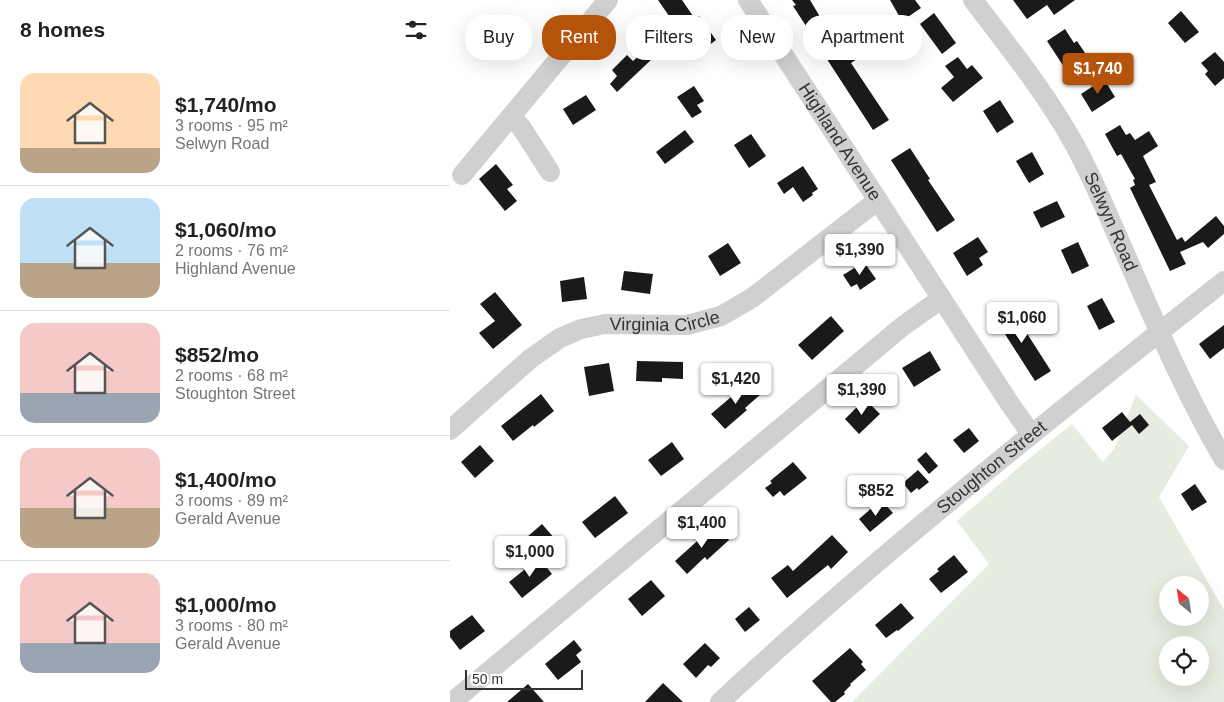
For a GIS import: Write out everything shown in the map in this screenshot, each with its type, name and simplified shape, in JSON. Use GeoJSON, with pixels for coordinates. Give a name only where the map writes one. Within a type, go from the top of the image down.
{"type":"FeatureCollection","features":[{"type":"Feature","properties":{"kind":"street"},"geometry":{"type":"LineString","coordinates":[[462,175],[608,0]]}},
{"type":"Feature","properties":{"kind":"street","name":"Highland Avenue"},"geometry":{"type":"LineString","coordinates":[[748,0],[941,299],[1031,434]]}},
{"type":"Feature","properties":{"kind":"street","name":"Selwyn Road"},"geometry":{"type":"LineString","coordinates":[[973,0],[1051,106],[1074,144],[1096,187],[1159,332],[1224,460]]}},
{"type":"Feature","properties":{"kind":"street"},"geometry":{"type":"LineString","coordinates":[[512,117],[550,172]]}},
{"type":"Feature","properties":{"kind":"street","name":"Virginia Circle"},"geometry":{"type":"LineString","coordinates":[[450,430],[530,359],[560,338],[582,329],[605,324],[687,325],[720,316],[752,298],[878,200]]}},
{"type":"Feature","properties":{"kind":"street","name":"Stoughton Street"},"geometry":{"type":"LineString","coordinates":[[720,702],[807,621],[1031,434],[1224,281]]}},
{"type":"Feature","properties":{"kind":"street"},"geometry":{"type":"LineString","coordinates":[[452,702],[903,326],[941,299]]}},
{"type":"Feature","properties":{"kind":"shaded area"},"geometry":{"type":"Polygon","coordinates":[[[1136,395],[1189,446],[1159,497],[1204,576],[1159,576],[1159,626],[1209,626],[1209,584],[1224,610],[1224,702],[852,702],[989,564],[957,521],[1072,424],[1103,462],[1114,449],[1136,395]]]}},
{"type":"Feature","properties":{"kind":"building"},"geometry":{"type":"Polygon","coordinates":[[[658,0],[682,0],[692,15],[668,15],[658,0]]]}},
{"type":"Feature","properties":{"kind":"building"},"geometry":{"type":"Polygon","coordinates":[[[792,0],[810,0],[819,15],[803,15],[803,21],[793,6],[796,5],[792,0]]]}},
{"type":"Feature","properties":{"kind":"building"},"geometry":{"type":"Polygon","coordinates":[[[890,0],[915,0],[921,8],[911,15],[899,15],[890,0]]]}},
{"type":"Feature","properties":{"kind":"building"},"geometry":{"type":"Polygon","coordinates":[[[1013,0],[1075,0],[1054,15],[1047,5],[1027,19],[1013,0]]]}},
{"type":"Feature","properties":{"kind":"building"},"geometry":{"type":"Polygon","coordinates":[[[1181,11],[1199,32],[1185,43],[1168,23],[1181,11]]]}},
{"type":"Feature","properties":{"kind":"building"},"geometry":{"type":"Polygon","coordinates":[[[934,13],[956,43],[942,54],[922,27],[922,22],[934,13]]]}},
{"type":"Feature","properties":{"kind":"building"},"geometry":{"type":"Polygon","coordinates":[[[1065,29],[1074,43],[1077,41],[1089,59],[1068,73],[1047,41],[1065,29]]]}},
{"type":"Feature","properties":{"kind":"building"},"geometry":{"type":"Polygon","coordinates":[[[711,33],[716,40],[711,44],[711,33]]]}},
{"type":"Feature","properties":{"kind":"building"},"geometry":{"type":"Polygon","coordinates":[[[1215,52],[1224,62],[1224,78],[1215,86],[1205,74],[1208,71],[1201,63],[1215,52]]]}},
{"type":"Feature","properties":{"kind":"building"},"geometry":{"type":"Polygon","coordinates":[[[626,56],[626,60],[651,60],[617,92],[610,84],[617,76],[612,70],[626,56]]]}},
{"type":"Feature","properties":{"kind":"building"},"geometry":{"type":"Polygon","coordinates":[[[958,57],[967,69],[972,65],[983,78],[953,102],[941,88],[954,77],[945,66],[958,57]]]}},
{"type":"Feature","properties":{"kind":"building"},"geometry":{"type":"Polygon","coordinates":[[[828,60],[856,60],[851,63],[889,120],[873,130],[828,60]]]}},
{"type":"Feature","properties":{"kind":"building"},"geometry":{"type":"Polygon","coordinates":[[[1104,79],[1115,97],[1092,112],[1081,94],[1104,79]]]}},
{"type":"Feature","properties":{"kind":"building"},"geometry":{"type":"Polygon","coordinates":[[[694,86],[704,101],[697,105],[702,112],[692,118],[677,97],[694,86]]]}},
{"type":"Feature","properties":{"kind":"building"},"geometry":{"type":"Polygon","coordinates":[[[586,95],[596,110],[573,125],[563,109],[586,95]]]}},
{"type":"Feature","properties":{"kind":"building"},"geometry":{"type":"Polygon","coordinates":[[[1000,100],[1014,122],[997,133],[983,111],[1000,100]]]}},
{"type":"Feature","properties":{"kind":"building"},"geometry":{"type":"Polygon","coordinates":[[[1120,125],[1126,135],[1130,133],[1135,140],[1149,131],[1158,146],[1143,156],[1156,182],[1149,185],[1177,240],[1182,237],[1185,242],[1216,216],[1224,226],[1224,234],[1208,248],[1203,242],[1180,252],[1186,264],[1170,271],[1130,188],[1135,185],[1133,180],[1135,179],[1121,154],[1117,156],[1105,134],[1120,125]]]}},
{"type":"Feature","properties":{"kind":"building"},"geometry":{"type":"Polygon","coordinates":[[[685,130],[694,142],[665,164],[656,152],[685,130]]]}},
{"type":"Feature","properties":{"kind":"building"},"geometry":{"type":"Polygon","coordinates":[[[751,134],[766,156],[749,168],[734,145],[751,134]]]}},
{"type":"Feature","properties":{"kind":"building"},"geometry":{"type":"Polygon","coordinates":[[[910,148],[930,179],[928,180],[955,220],[937,232],[891,160],[910,148]]]}},
{"type":"Feature","properties":{"kind":"building"},"geometry":{"type":"Polygon","coordinates":[[[1032,152],[1044,174],[1029,183],[1016,161],[1032,152]]]}},
{"type":"Feature","properties":{"kind":"building"},"geometry":{"type":"Polygon","coordinates":[[[496,164],[513,185],[507,189],[517,201],[505,211],[479,179],[496,164]]]}},
{"type":"Feature","properties":{"kind":"building"},"geometry":{"type":"Polygon","coordinates":[[[803,166],[818,189],[803,202],[793,187],[784,194],[777,183],[803,166]]]}},
{"type":"Feature","properties":{"kind":"building"},"geometry":{"type":"Polygon","coordinates":[[[1057,201],[1065,217],[1041,228],[1033,212],[1057,201]]]}},
{"type":"Feature","properties":{"kind":"building"},"geometry":{"type":"Polygon","coordinates":[[[978,237],[988,252],[979,258],[983,265],[967,276],[953,253],[978,237]]]}},
{"type":"Feature","properties":{"kind":"building"},"geometry":{"type":"Polygon","coordinates":[[[1078,242],[1089,266],[1072,274],[1061,250],[1078,242]]]}},
{"type":"Feature","properties":{"kind":"building"},"geometry":{"type":"Polygon","coordinates":[[[728,243],[741,263],[720,276],[708,256],[728,243]]]}},
{"type":"Feature","properties":{"kind":"building"},"geometry":{"type":"Polygon","coordinates":[[[864,262],[876,279],[860,290],[857,284],[851,287],[843,275],[864,262]]]}},
{"type":"Feature","properties":{"kind":"building"},"geometry":{"type":"Polygon","coordinates":[[[624,271],[653,274],[650,294],[621,290],[624,271]]]}},
{"type":"Feature","properties":{"kind":"building"},"geometry":{"type":"Polygon","coordinates":[[[584,277],[587,299],[562,302],[560,281],[584,277]]]}},
{"type":"Feature","properties":{"kind":"building"},"geometry":{"type":"Polygon","coordinates":[[[495,292],[522,325],[493,349],[479,333],[495,321],[480,304],[495,292]]]}},
{"type":"Feature","properties":{"kind":"building"},"geometry":{"type":"Polygon","coordinates":[[[1102,298],[1115,322],[1099,330],[1087,306],[1102,298]]]}},
{"type":"Feature","properties":{"kind":"building"},"geometry":{"type":"Polygon","coordinates":[[[1010,307],[1051,371],[1035,381],[994,317],[1010,307]]]}},
{"type":"Feature","properties":{"kind":"building"},"geometry":{"type":"Polygon","coordinates":[[[831,316],[844,331],[812,360],[798,345],[831,316]]]}},
{"type":"Feature","properties":{"kind":"building"},"geometry":{"type":"Polygon","coordinates":[[[1224,325],[1224,348],[1210,359],[1199,344],[1224,325]]]}},
{"type":"Feature","properties":{"kind":"building"},"geometry":{"type":"Polygon","coordinates":[[[930,351],[941,370],[914,387],[902,368],[930,351]]]}},
{"type":"Feature","properties":{"kind":"building"},"geometry":{"type":"Polygon","coordinates":[[[637,361],[683,362],[683,379],[662,378],[662,382],[636,381],[637,361]]]}},
{"type":"Feature","properties":{"kind":"building"},"geometry":{"type":"Polygon","coordinates":[[[609,363],[614,391],[589,396],[584,367],[609,363]]]}},
{"type":"Feature","properties":{"kind":"building"},"geometry":{"type":"Polygon","coordinates":[[[750,381],[761,394],[745,408],[747,410],[725,429],[711,414],[750,381]]]}},
{"type":"Feature","properties":{"kind":"building"},"geometry":{"type":"Polygon","coordinates":[[[541,394],[554,411],[513,441],[501,426],[541,394]]]}},
{"type":"Feature","properties":{"kind":"building"},"geometry":{"type":"Polygon","coordinates":[[[865,399],[880,414],[859,434],[845,419],[865,399]]]}},
{"type":"Feature","properties":{"kind":"building"},"geometry":{"type":"Polygon","coordinates":[[[1122,412],[1130,422],[1140,414],[1149,425],[1139,434],[1132,425],[1112,441],[1102,428],[1122,412]]]}},
{"type":"Feature","properties":{"kind":"building"},"geometry":{"type":"Polygon","coordinates":[[[969,428],[979,441],[964,453],[953,440],[969,428]]]}},
{"type":"Feature","properties":{"kind":"building"},"geometry":{"type":"Polygon","coordinates":[[[672,442],[684,459],[661,476],[648,460],[672,442]]]}},
{"type":"Feature","properties":{"kind":"building"},"geometry":{"type":"Polygon","coordinates":[[[480,445],[494,461],[475,478],[461,462],[480,445]]]}},
{"type":"Feature","properties":{"kind":"building"},"geometry":{"type":"Polygon","coordinates":[[[926,452],[938,466],[929,474],[917,460],[926,452]]]}},
{"type":"Feature","properties":{"kind":"building"},"geometry":{"type":"Polygon","coordinates":[[[793,462],[807,478],[784,496],[780,491],[773,497],[765,488],[772,483],[770,481],[793,462]]]}},
{"type":"Feature","properties":{"kind":"building"},"geometry":{"type":"Polygon","coordinates":[[[918,470],[929,482],[919,490],[917,488],[911,493],[903,483],[918,470]]]}},
{"type":"Feature","properties":{"kind":"building"},"geometry":{"type":"Polygon","coordinates":[[[1195,484],[1207,502],[1192,511],[1181,494],[1195,484]]]}},
{"type":"Feature","properties":{"kind":"building"},"geometry":{"type":"Polygon","coordinates":[[[615,496],[628,513],[595,538],[582,522],[615,496]]]}},
{"type":"Feature","properties":{"kind":"building"},"geometry":{"type":"Polygon","coordinates":[[[884,503],[893,513],[870,532],[859,519],[873,507],[875,510],[884,503]]]}},
{"type":"Feature","properties":{"kind":"building"},"geometry":{"type":"Polygon","coordinates":[[[542,524],[555,539],[539,552],[527,537],[542,524]]]}},
{"type":"Feature","properties":{"kind":"building"},"geometry":{"type":"Polygon","coordinates":[[[715,525],[729,540],[707,560],[705,557],[687,574],[675,561],[715,525]]]}},
{"type":"Feature","properties":{"kind":"building"},"geometry":{"type":"Polygon","coordinates":[[[832,535],[848,552],[831,569],[828,565],[787,598],[771,578],[788,565],[793,571],[832,535]]]}},
{"type":"Feature","properties":{"kind":"building"},"geometry":{"type":"Polygon","coordinates":[[[954,555],[968,572],[941,593],[929,579],[939,571],[937,569],[954,555]]]}},
{"type":"Feature","properties":{"kind":"building"},"geometry":{"type":"Polygon","coordinates":[[[539,558],[552,574],[522,598],[509,582],[539,558]]]}},
{"type":"Feature","properties":{"kind":"building"},"geometry":{"type":"Polygon","coordinates":[[[651,580],[665,596],[642,616],[628,599],[651,580]]]}},
{"type":"Feature","properties":{"kind":"building"},"geometry":{"type":"Polygon","coordinates":[[[901,603],[914,618],[886,638],[875,625],[901,603]]]}},
{"type":"Feature","properties":{"kind":"building"},"geometry":{"type":"Polygon","coordinates":[[[749,607],[760,620],[745,632],[735,619],[749,607]]]}},
{"type":"Feature","properties":{"kind":"building"},"geometry":{"type":"Polygon","coordinates":[[[472,615],[485,631],[460,650],[450,637],[450,631],[472,615]]]}},
{"type":"Feature","properties":{"kind":"building"},"geometry":{"type":"Polygon","coordinates":[[[574,640],[582,650],[576,655],[581,662],[558,680],[545,664],[574,640]]]}},
{"type":"Feature","properties":{"kind":"building"},"geometry":{"type":"Polygon","coordinates":[[[705,643],[720,658],[711,667],[708,665],[696,678],[683,664],[705,643]]]}},
{"type":"Feature","properties":{"kind":"building"},"geometry":{"type":"Polygon","coordinates":[[[850,648],[863,662],[861,664],[866,670],[850,684],[844,692],[845,694],[835,702],[831,702],[812,681],[850,648]]]}},
{"type":"Feature","properties":{"kind":"building"},"geometry":{"type":"Polygon","coordinates":[[[663,683],[683,702],[645,702],[663,683]]]}},
{"type":"Feature","properties":{"kind":"building"},"geometry":{"type":"Polygon","coordinates":[[[528,684],[544,702],[507,702],[528,684]]]}}]}
